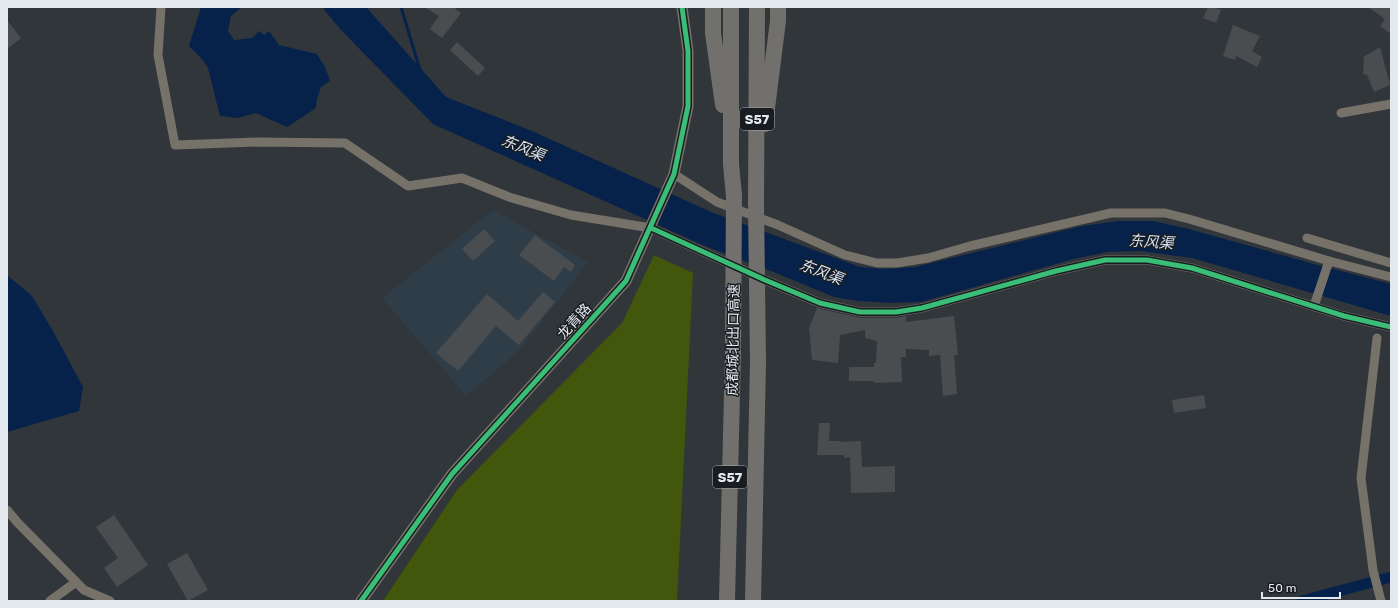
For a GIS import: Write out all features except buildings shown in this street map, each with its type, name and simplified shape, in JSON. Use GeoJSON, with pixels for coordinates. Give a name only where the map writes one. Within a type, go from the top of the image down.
{"type":"FeatureCollection","features":[{"type":"Feature","properties":{"kind":"highway"},"geometry":{"type":"LineString","coordinates":[[713,7],[713,33],[731,164]]}},
{"type":"Feature","properties":{"kind":"highway","name":"成都城北出口高速"},"geometry":{"type":"LineString","coordinates":[[727,601],[733,352],[734,196],[731,164],[732,7]]}},
{"type":"Feature","properties":{"kind":"highway","name":"成都城北出口高速"},"geometry":{"type":"LineString","coordinates":[[754,601],[758,362],[756,196],[757,7]]}},
{"type":"Feature","properties":{"kind":"highway"},"geometry":{"type":"LineString","coordinates":[[756,196],[778,21],[778,7]]}},
{"type":"Feature","properties":{"kind":"street"},"geometry":{"type":"LineString","coordinates":[[161,7],[158,55],[175,145],[258,142],[345,143],[408,186],[462,178],[509,197],[570,215],[651,228],[765,280],[820,303],[860,312],[896,312],[922,308],[1056,271],[1104,260],[1147,260],[1192,268],[1344,316],[1391,327]]}},
{"type":"Feature","properties":{"kind":"street","name":"龙青路"},"geometry":{"type":"LineString","coordinates":[[361,601],[452,474],[626,281],[674,174],[688,106],[688,52],[682,7]]}},
{"type":"Feature","properties":{"kind":"street"},"geometry":{"type":"LineString","coordinates":[[1341,113],[1391,104]]}},
{"type":"Feature","properties":{"kind":"street"},"geometry":{"type":"LineString","coordinates":[[674,174],[717,202],[778,225],[845,255],[877,263],[897,263],[928,258],[970,246],[1111,213],[1143,212],[1165,213],[1189,219],[1329,261],[1391,277]]}},
{"type":"Feature","properties":{"kind":"street"},"geometry":{"type":"LineString","coordinates":[[1307,238],[1391,263]]}},
{"type":"Feature","properties":{"kind":"street"},"geometry":{"type":"LineString","coordinates":[[1314,306],[1329,261]]}},
{"type":"Feature","properties":{"kind":"street"},"geometry":{"type":"LineString","coordinates":[[1377,338],[1362,478],[1373,570],[1381,601]]}},
{"type":"Feature","properties":{"kind":"street"},"geometry":{"type":"LineString","coordinates":[[7,510],[84,590],[110,601]]}},
{"type":"Feature","properties":{"kind":"street"},"geometry":{"type":"LineString","coordinates":[[50,601],[76,582]]}},
{"type":"Feature","properties":{"kind":"shaded area"},"geometry":{"type":"Polygon","coordinates":[[[493,210],[588,262],[520,350],[466,396],[382,298],[493,210]]]}},
{"type":"Feature","properties":{"kind":"green space"},"geometry":{"type":"Polygon","coordinates":[[[654,255],[693,273],[677,601],[383,601],[457,490],[622,323],[654,255]]]}},
{"type":"Feature","properties":{"kind":"water"},"geometry":{"type":"Polygon","coordinates":[[[201,7],[242,7],[231,16],[228,31],[234,40],[252,38],[259,31],[264,35],[269,31],[279,45],[317,54],[325,67],[330,81],[321,87],[316,108],[287,127],[256,113],[238,118],[220,116],[208,68],[202,59],[189,46],[201,7]]]}},
{"type":"Feature","properties":{"kind":"water","name":"东风渠"},"geometry":{"type":"Polygon","coordinates":[[[322,7],[366,7],[446,97],[532,131],[711,212],[860,267],[886,269],[915,267],[1082,226],[1119,221],[1153,221],[1189,229],[1391,284],[1391,316],[1192,258],[1140,251],[1107,252],[1074,259],[921,302],[891,303],[858,301],[834,297],[705,246],[433,124],[341,30],[322,7]]]}},
{"type":"Feature","properties":{"kind":"water"},"geometry":{"type":"Polygon","coordinates":[[[7,275],[32,296],[53,331],[83,387],[79,411],[7,432],[7,275]]]}},
{"type":"Feature","properties":{"kind":"waterway"},"geometry":{"type":"LineString","coordinates":[[401,7],[420,70]]}},
{"type":"Feature","properties":{"kind":"waterway"},"geometry":{"type":"LineString","coordinates":[[1302,601],[1391,577]]}},
{"type":"Feature","properties":{"kind":"cycle path"},"geometry":{"type":"LineString","coordinates":[[361,601],[452,474],[626,281],[674,174],[688,106],[688,51],[682,7]]}},
{"type":"Feature","properties":{"kind":"cycle path"},"geometry":{"type":"LineString","coordinates":[[651,228],[765,280],[820,303],[860,312],[896,312],[922,308],[1056,271],[1105,260],[1147,260],[1192,268],[1344,316],[1391,327]]}}]}
